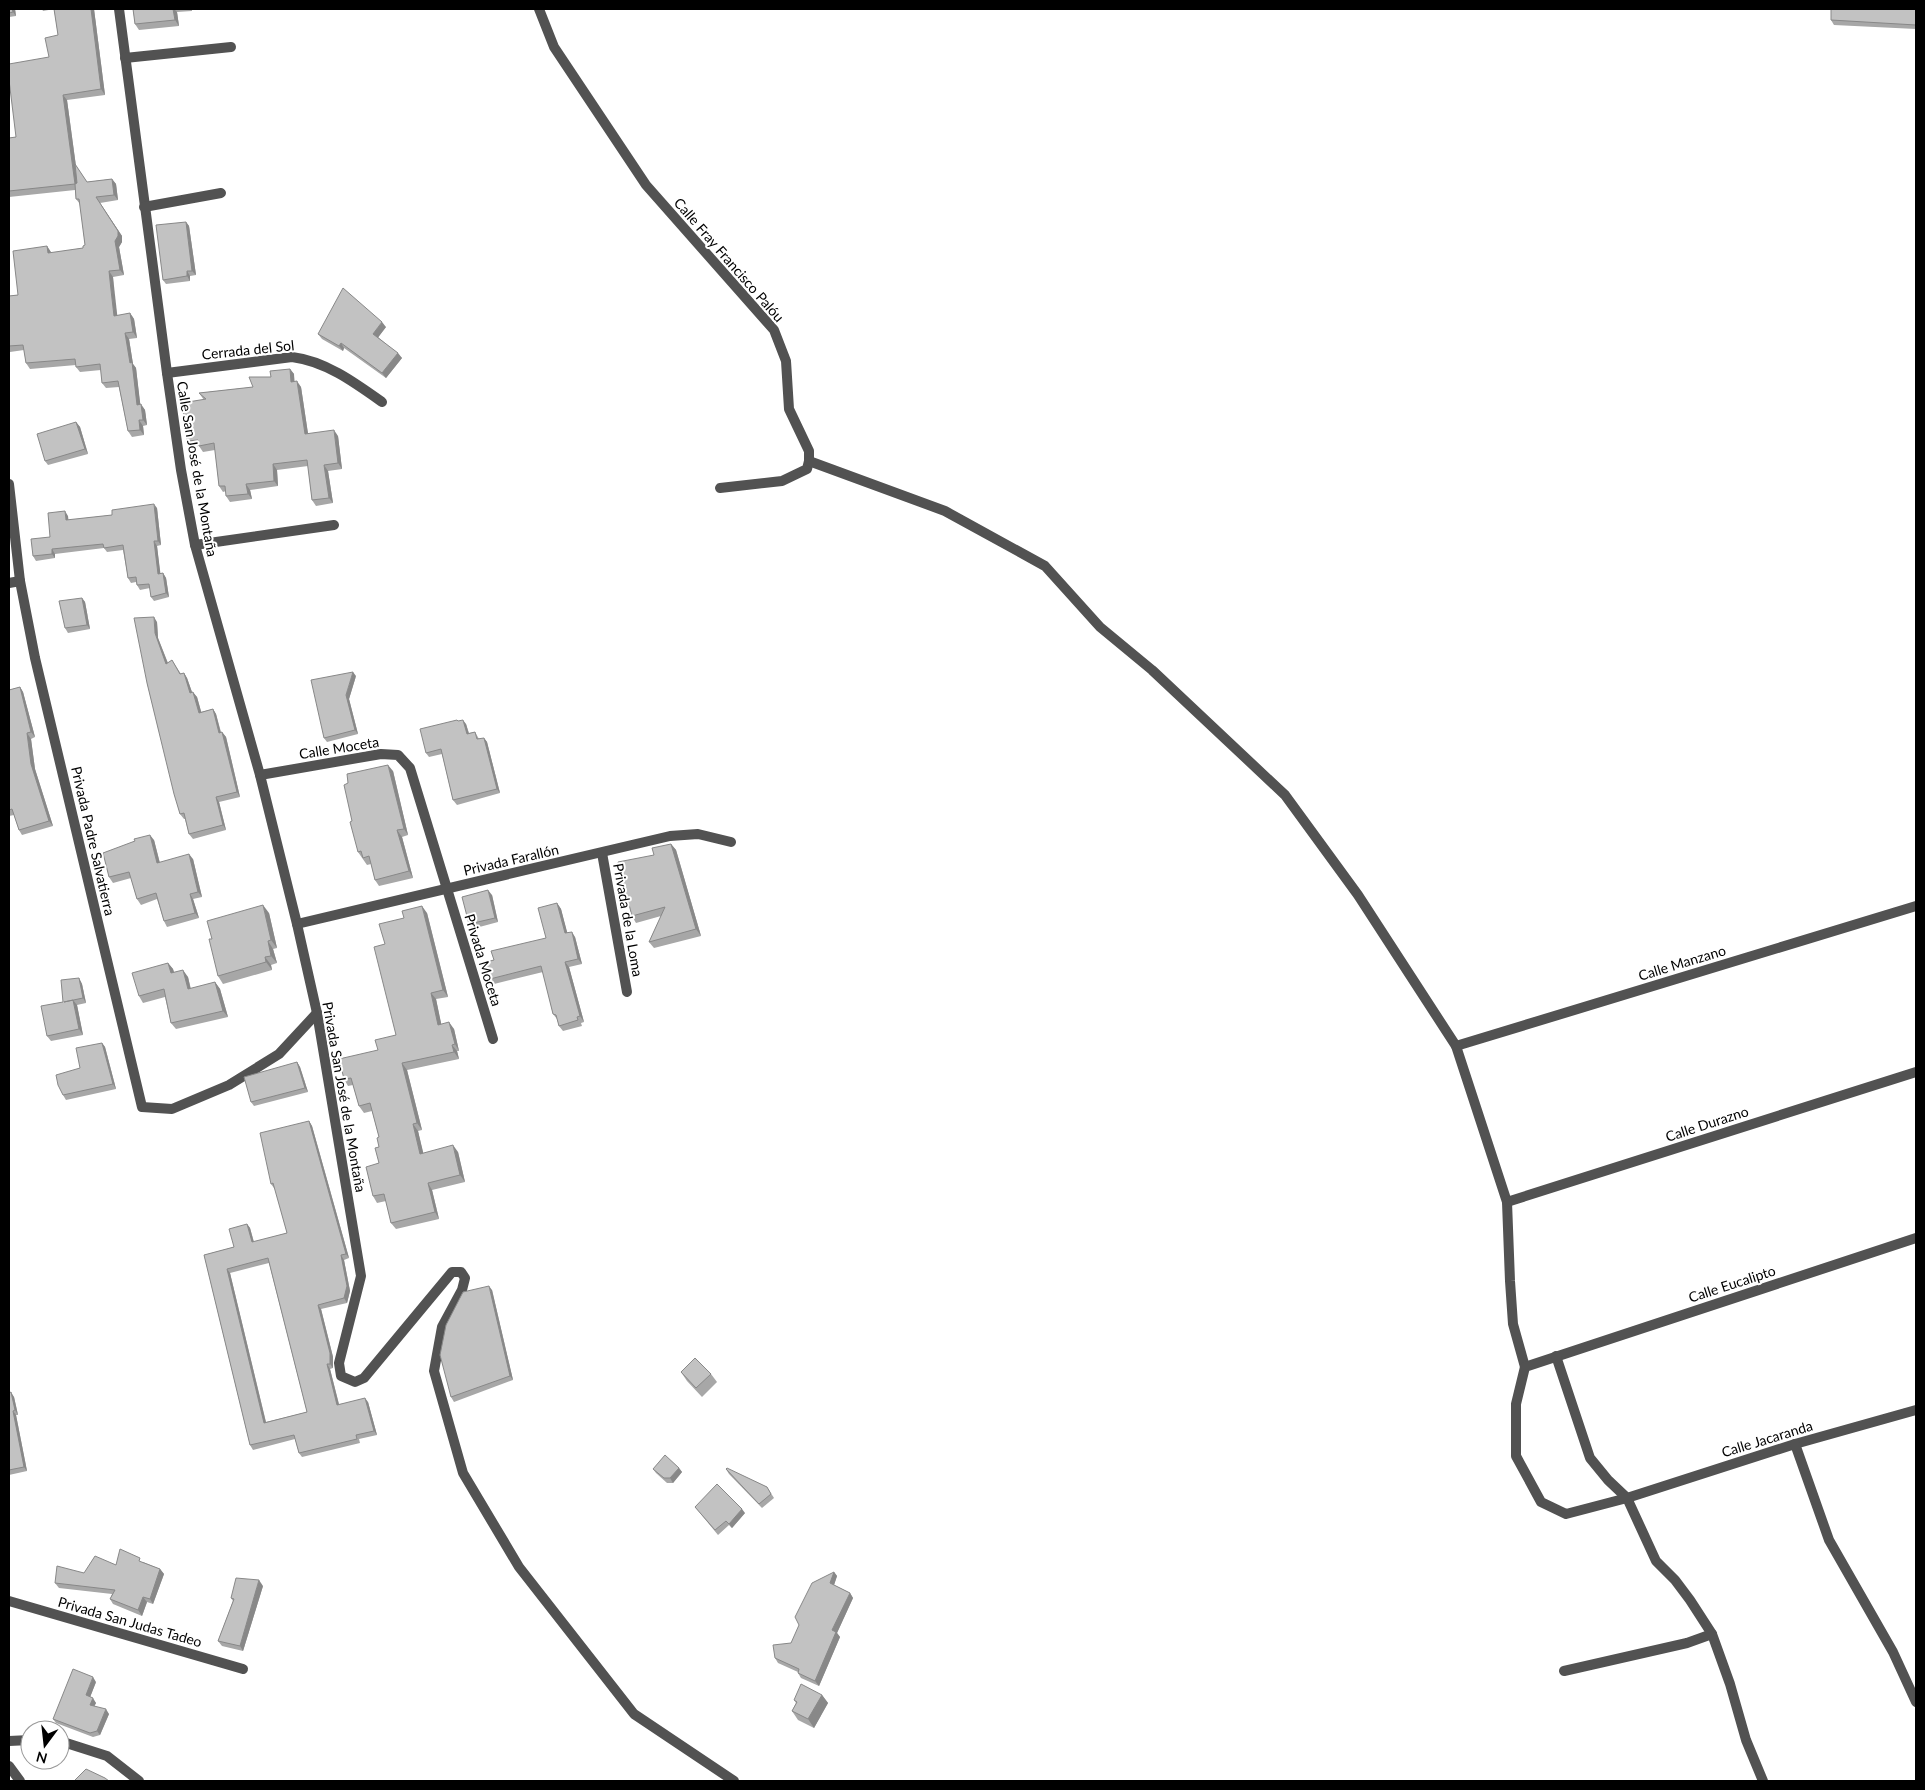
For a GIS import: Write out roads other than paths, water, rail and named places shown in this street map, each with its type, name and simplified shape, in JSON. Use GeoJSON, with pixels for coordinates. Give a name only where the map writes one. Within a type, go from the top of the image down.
{"type":"FeatureCollection","features":[{"type":"Feature","properties":{"kind":"street","name":"Calle San José de la Montaña"},"geometry":{"type":"LineString","coordinates":[[119,9],[167,373],[181,470],[195,545],[260,775],[297,924]]}},
{"type":"Feature","properties":{"kind":"street","name":"Calle Fray Francisco Palóu"},"geometry":{"type":"LineString","coordinates":[[539,9],[554,47],[646,185],[774,330],[786,361],[789,409],[809,451],[809,461]]}},
{"type":"Feature","properties":{"kind":"street"},"geometry":{"type":"LineString","coordinates":[[126,58],[231,47]]}},
{"type":"Feature","properties":{"kind":"street"},"geometry":{"type":"LineString","coordinates":[[144,207],[221,193]]}},
{"type":"Feature","properties":{"kind":"street","name":"Cerrada del Sol"},"geometry":{"type":"LineString","coordinates":[[167,373],[292,357],[309,359],[352,381],[382,402]]}},
{"type":"Feature","properties":{"kind":"street"},"geometry":{"type":"LineString","coordinates":[[720,488],[782,481],[807,469],[809,461],[945,511],[1045,566],[1100,627],[1152,670],[1285,794],[1358,895],[1456,1046],[1507,1202],[1513,1324],[1525,1367]]}},
{"type":"Feature","properties":{"kind":"street","name":"Privada Padre Salvatierra"},"geometry":{"type":"LineString","coordinates":[[9,484],[20,581],[35,658],[142,1107],[172,1109],[229,1085],[279,1054],[317,1013]]}},
{"type":"Feature","properties":{"kind":"street"},"geometry":{"type":"LineString","coordinates":[[195,545],[334,525]]}},
{"type":"Feature","properties":{"kind":"street"},"geometry":{"type":"LineString","coordinates":[[9,583],[20,581]]}},
{"type":"Feature","properties":{"kind":"street","name":"Calle Moceta"},"geometry":{"type":"LineString","coordinates":[[260,775],[381,754],[398,755],[410,768],[448,888]]}},
{"type":"Feature","properties":{"kind":"street","name":"Privada Farallón"},"geometry":{"type":"LineString","coordinates":[[297,924],[670,836],[698,834],[731,842]]}},
{"type":"Feature","properties":{"kind":"street","name":"Privada de la Loma"},"geometry":{"type":"LineString","coordinates":[[602,853],[627,992]]}},
{"type":"Feature","properties":{"kind":"street","name":"Privada Moceta"},"geometry":{"type":"LineString","coordinates":[[448,888],[493,1039]]}},
{"type":"Feature","properties":{"kind":"street","name":"Calle Manzano"},"geometry":{"type":"LineString","coordinates":[[1456,1046],[1916,906]]}},
{"type":"Feature","properties":{"kind":"street","name":"Privada San José de la Montaña"},"geometry":{"type":"LineString","coordinates":[[297,924],[317,1013],[361,1276],[339,1363],[341,1376],[355,1382],[364,1378],[452,1272],[461,1272],[465,1278],[462,1290],[442,1327],[434,1371],[463,1473],[519,1568],[634,1714],[734,1781]]}},
{"type":"Feature","properties":{"kind":"street","name":"Calle Durazno"},"geometry":{"type":"LineString","coordinates":[[1507,1202],[1916,1072]]}},
{"type":"Feature","properties":{"kind":"street","name":"Calle Eucalipto"},"geometry":{"type":"LineString","coordinates":[[1525,1367],[1916,1238]]}},
{"type":"Feature","properties":{"kind":"street"},"geometry":{"type":"LineString","coordinates":[[1556,1356],[1590,1458],[1608,1480],[1627,1498],[1656,1561],[1685,1594],[1712,1634],[1730,1684],[1746,1740],[1763,1781]]}},
{"type":"Feature","properties":{"kind":"street","name":"Calle Jacaranda"},"geometry":{"type":"LineString","coordinates":[[1525,1367],[1516,1404],[1516,1456],[1541,1502],[1566,1514],[1627,1498],[1796,1444],[1916,1410]]}},
{"type":"Feature","properties":{"kind":"street"},"geometry":{"type":"LineString","coordinates":[[1796,1444],[1829,1540],[1893,1652],[1916,1702]]}},
{"type":"Feature","properties":{"kind":"street","name":"Privada San Judas Tadeo"},"geometry":{"type":"LineString","coordinates":[[9,1601],[243,1669]]}},
{"type":"Feature","properties":{"kind":"street"},"geometry":{"type":"LineString","coordinates":[[1564,1671],[1687,1643],[1712,1634]]}},
{"type":"Feature","properties":{"kind":"street"},"geometry":{"type":"LineString","coordinates":[[70,1744],[107,1756],[140,1781]]}},
{"type":"Feature","properties":{"kind":"street"},"geometry":{"type":"LineString","coordinates":[[9,1766],[20,1781]]}}]}
